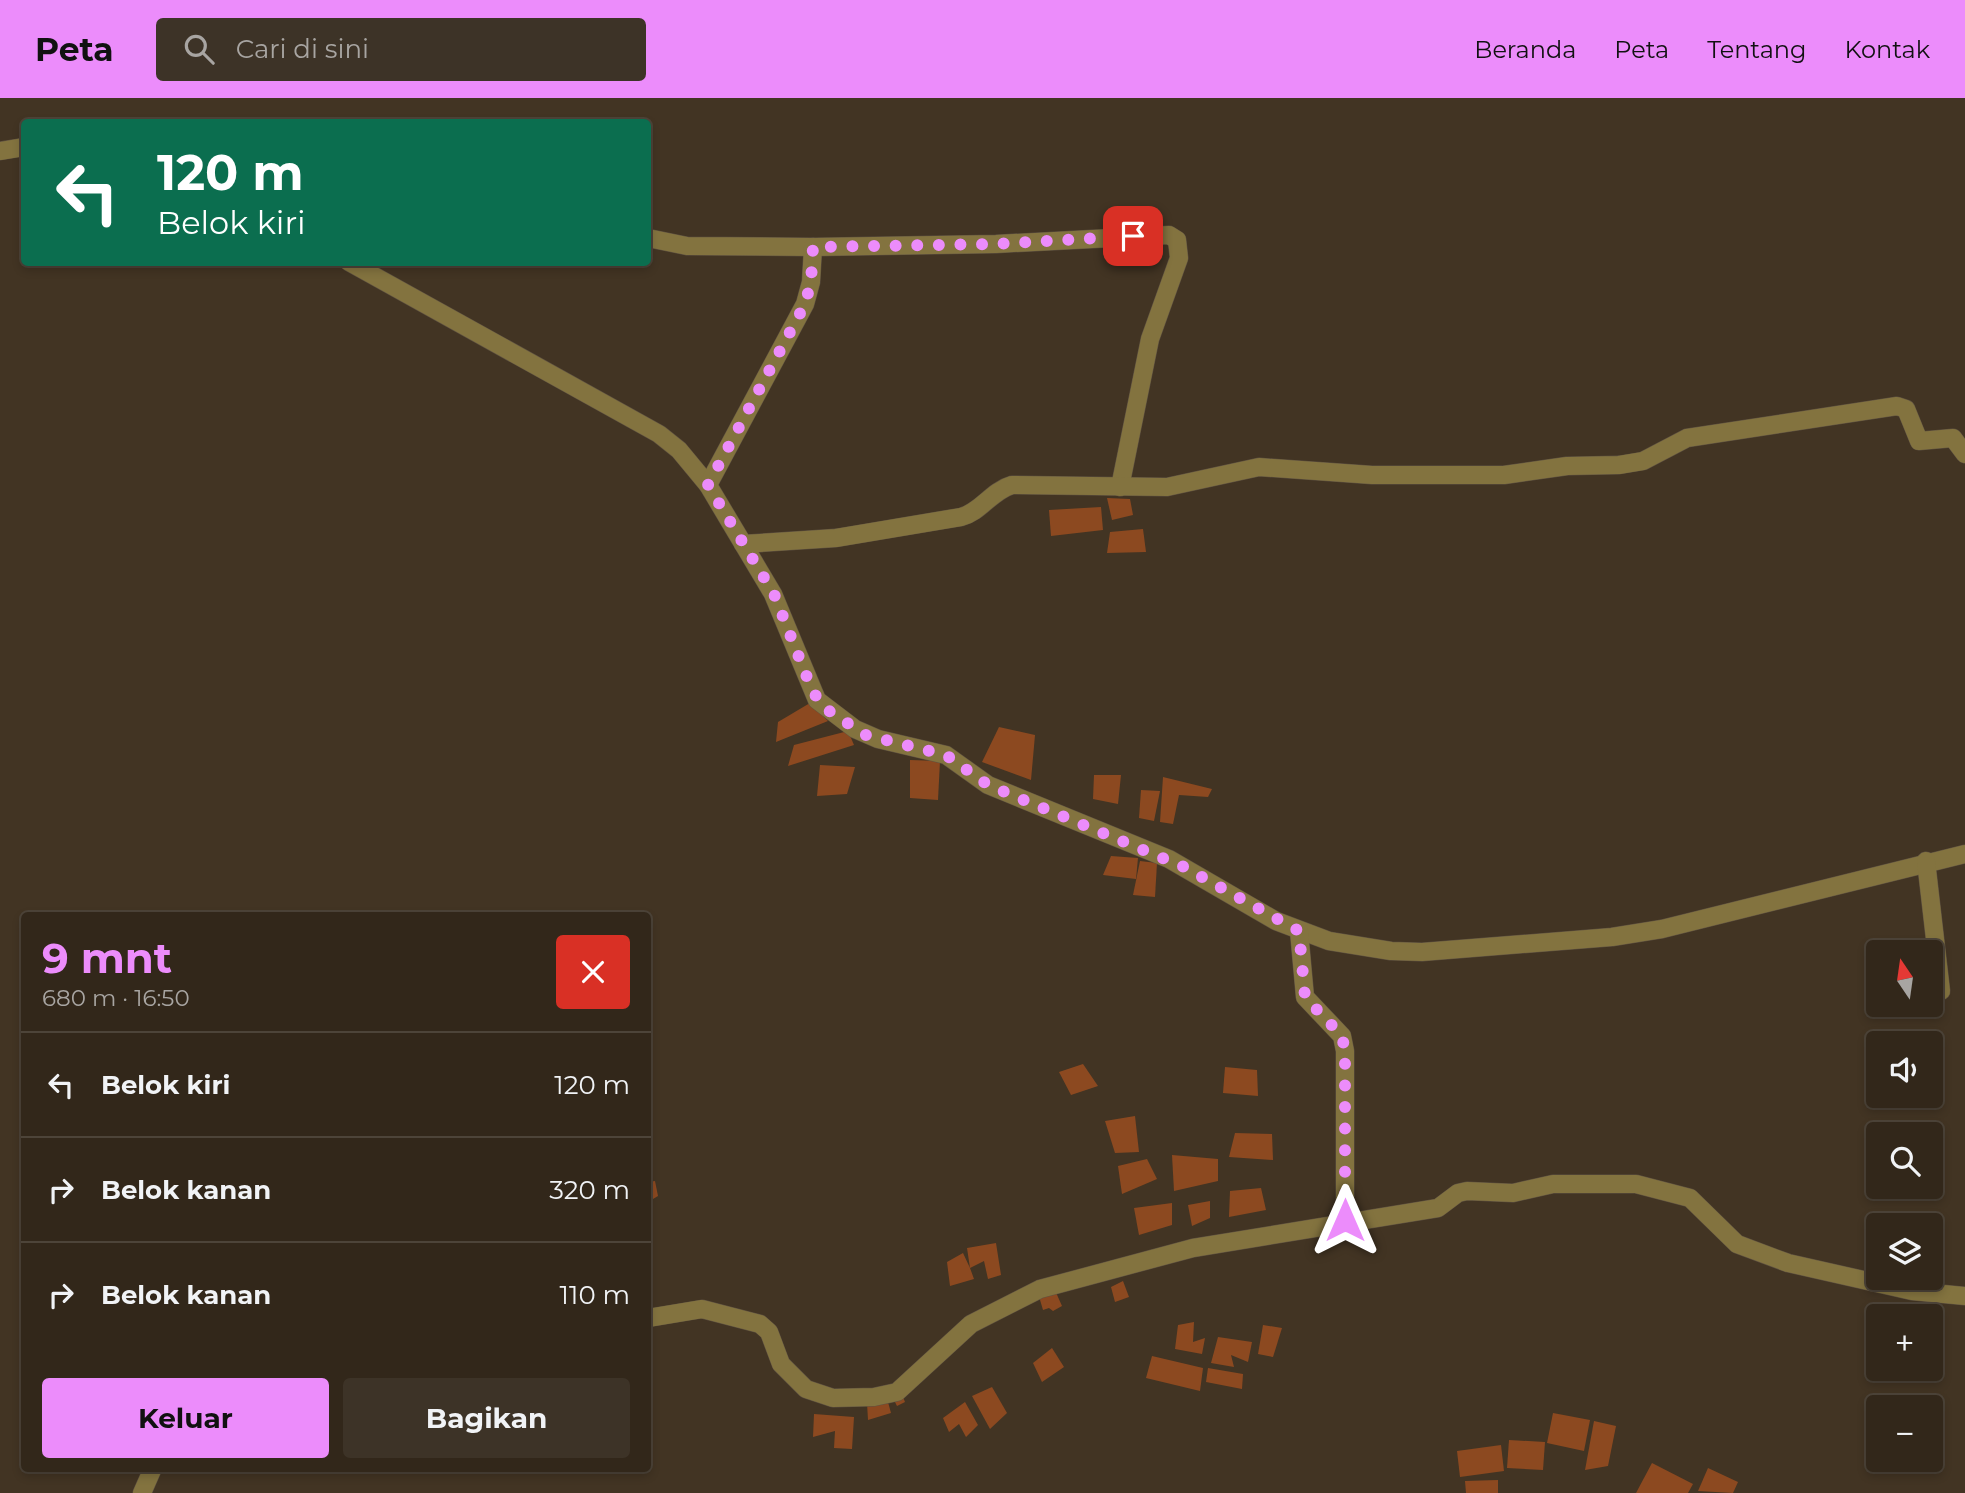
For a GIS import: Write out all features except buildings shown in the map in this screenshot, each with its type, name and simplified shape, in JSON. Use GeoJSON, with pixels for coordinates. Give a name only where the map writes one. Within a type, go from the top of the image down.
{"type":"FeatureCollection","features":[{"type":"Feature","properties":{"kind":"street"},"geometry":{"type":"LineString","coordinates":[[0,151],[21,148]]}},
{"type":"Feature","properties":{"kind":"street"},"geometry":{"type":"LineString","coordinates":[[651,239],[687,246],[813,247],[996,244],[1158,234],[1177,240],[1179,258],[1150,339],[1120,487]]}},
{"type":"Feature","properties":{"kind":"street"},"geometry":{"type":"LineString","coordinates":[[708,485],[805,304],[811,282],[813,247]]}},
{"type":"Feature","properties":{"kind":"street"},"geometry":{"type":"LineString","coordinates":[[356,266],[659,434],[679,450],[708,485],[780,606],[817,700],[855,729],[878,739],[946,755],[988,785],[1184,867],[1299,931],[1339,943],[1391,951],[1612,937],[1662,929],[1965,854]]}},
{"type":"Feature","properties":{"kind":"street"},"geometry":{"type":"LineString","coordinates":[[743,544],[836,538],[961,517],[971,514],[999,489],[1012,485],[1177,486],[1237,469],[1259,467],[1372,475],[1490,475],[1555,467],[1619,465],[1643,461],[1688,438],[1897,406],[1906,409],[1919,441],[1952,438],[1965,454]]}},
{"type":"Feature","properties":{"kind":"street"},"geometry":{"type":"LineString","coordinates":[[1926,862],[1935,940]]}},
{"type":"Feature","properties":{"kind":"street"},"geometry":{"type":"LineString","coordinates":[[1299,931],[1305,997],[1342,1036],[1345,1051],[1345,1220]]}},
{"type":"Feature","properties":{"kind":"street"},"geometry":{"type":"LineString","coordinates":[[651,1318],[702,1310],[760,1324],[769,1332],[781,1364],[806,1389],[833,1398],[874,1397],[897,1392],[971,1324],[1040,1289],[1193,1248],[1345,1220],[1438,1208],[1461,1191],[1513,1193],[1553,1184],[1628,1182],[1690,1198],[1737,1244],[1788,1263],[1912,1292],[1965,1296]]}},
{"type":"Feature","properties":{"kind":"street"},"geometry":{"type":"LineString","coordinates":[[142,1493],[151,1472]]}},
{"type":"Feature","properties":{"kind":"route"},"geometry":{"type":"LineString","coordinates":[[1133,236],[996,244],[813,247],[811,282],[805,304],[708,485],[774,594],[812,690],[823,707],[866,735],[946,755],[988,785],[1184,867],[1276,921],[1299,931],[1302,990],[1308,1003],[1342,1036],[1345,1051],[1345,1220]]}}]}
